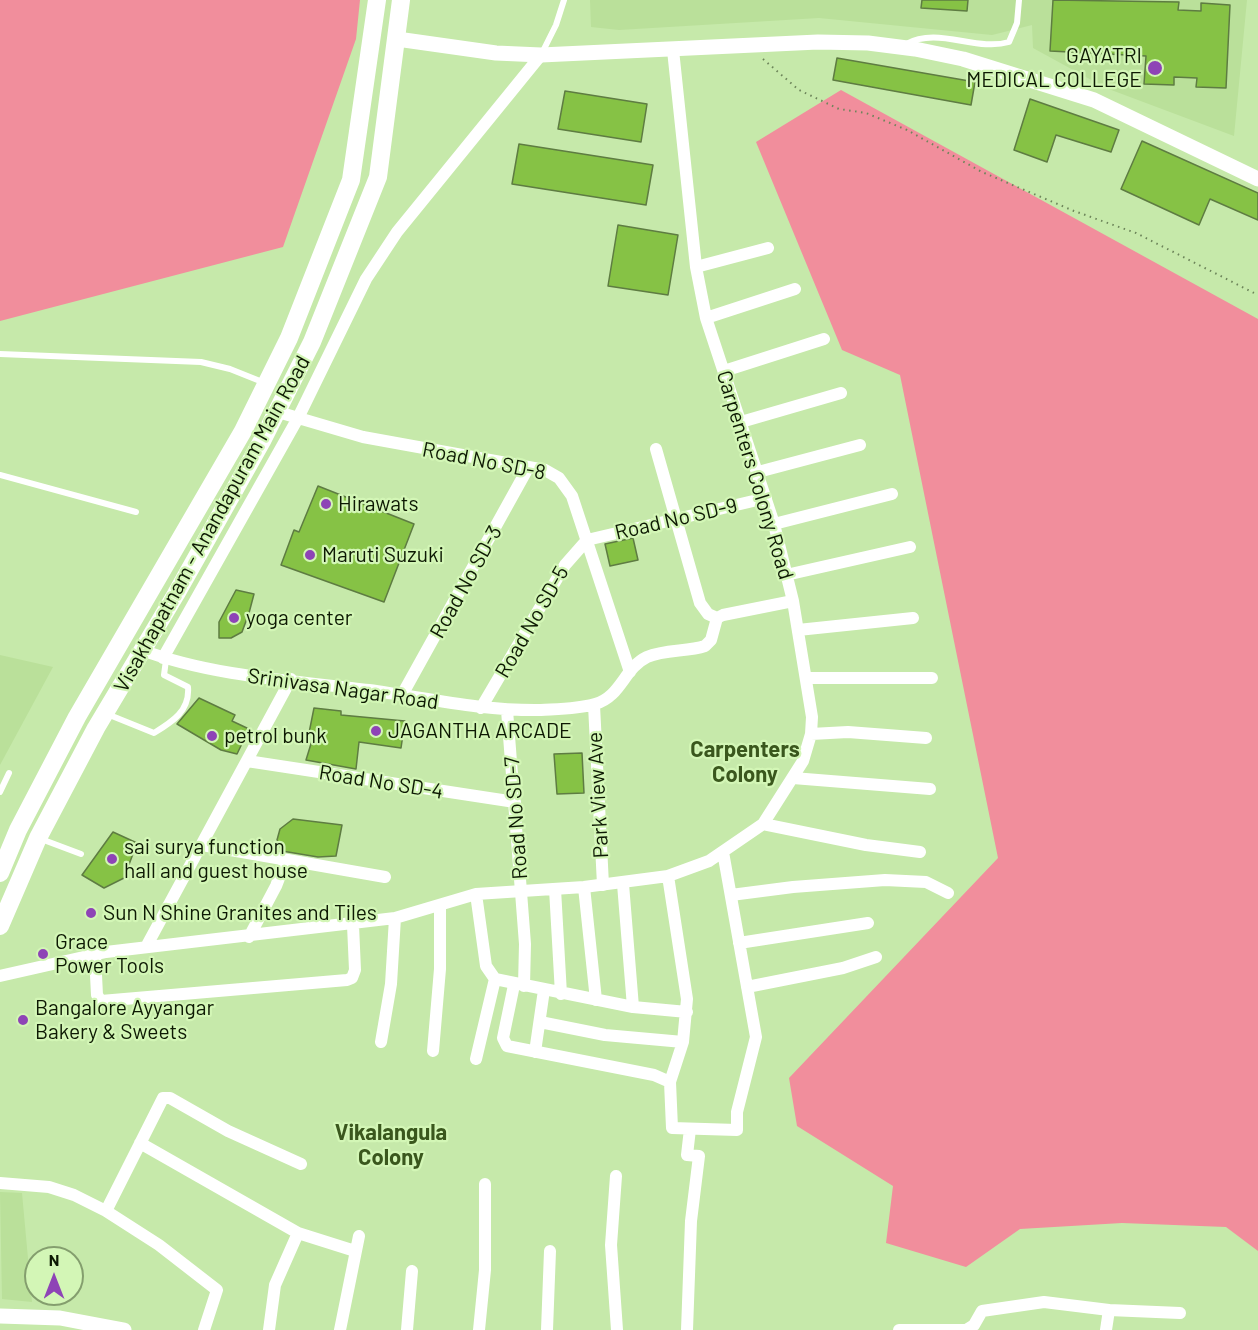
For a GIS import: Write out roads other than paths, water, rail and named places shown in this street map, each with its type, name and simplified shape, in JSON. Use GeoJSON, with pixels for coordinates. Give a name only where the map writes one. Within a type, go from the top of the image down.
{"type":"FeatureCollection","features":[{"type":"Feature","properties":{"kind":"main road","name":"Visakhapatnam - Anandapuram Main Road"},"geometry":{"type":"LineString","coordinates":[[0,873],[18,830],[77,717],[155,586],[268,384],[289,338],[351,180],[377,0]]}},
{"type":"Feature","properties":{"kind":"main road","name":"Visakhapatnam - Anandapuram Main Road"},"geometry":{"type":"LineString","coordinates":[[0,926],[38,838],[96,728],[278,412],[312,342],[378,177],[401,0]]}},
{"type":"Feature","properties":{"kind":"street"},"geometry":{"type":"LineString","coordinates":[[397,39],[496,53],[541,55],[818,42],[868,43],[901,48],[963,59],[1094,100],[1258,180]]}},
{"type":"Feature","properties":{"kind":"street","name":"Carpenters Colony Road"},"geometry":{"type":"LineString","coordinates":[[0,976],[95,955],[146,947],[353,925],[395,918],[476,894],[622,884],[668,876],[709,861],[763,824],[803,761],[811,734],[807,678],[793,601],[774,524],[706,318],[696,267],[673,50]]}},
{"type":"Feature","properties":{"kind":"street"},"geometry":{"type":"LineString","coordinates":[[165,659],[298,418],[366,279],[397,232],[541,55]]}},
{"type":"Feature","properties":{"kind":"street"},"geometry":{"type":"LineString","coordinates":[[696,267],[768,248]]}},
{"type":"Feature","properties":{"kind":"street"},"geometry":{"type":"LineString","coordinates":[[706,318],[795,289]]}},
{"type":"Feature","properties":{"kind":"street"},"geometry":{"type":"LineString","coordinates":[[724,371],[824,339]]}},
{"type":"Feature","properties":{"kind":"street"},"geometry":{"type":"LineString","coordinates":[[741,422],[841,393]]}},
{"type":"Feature","properties":{"kind":"street","name":"Road No SD-8"},"geometry":{"type":"LineString","coordinates":[[278,412],[363,437],[552,473],[566,485],[587,540],[630,672]]}},
{"type":"Feature","properties":{"kind":"street"},"geometry":{"type":"LineString","coordinates":[[758,472],[860,445]]}},
{"type":"Feature","properties":{"kind":"street"},"geometry":{"type":"LineString","coordinates":[[656,449],[700,603],[708,614],[717,618],[793,601]]}},
{"type":"Feature","properties":{"kind":"street","name":"Road No SD-3"},"geometry":{"type":"LineString","coordinates":[[402,695],[528,468]]}},
{"type":"Feature","properties":{"kind":"street"},"geometry":{"type":"LineString","coordinates":[[774,524],[892,494]]}},
{"type":"Feature","properties":{"kind":"street","name":"Road No SD-9"},"geometry":{"type":"LineString","coordinates":[[587,540],[766,498]]}},
{"type":"Feature","properties":{"kind":"street","name":"Road No SD-5"},"geometry":{"type":"LineString","coordinates":[[481,708],[565,565],[587,540]]}},
{"type":"Feature","properties":{"kind":"street"},"geometry":{"type":"LineString","coordinates":[[786,575],[910,547]]}},
{"type":"Feature","properties":{"kind":"street"},"geometry":{"type":"LineString","coordinates":[[594,705],[607,700],[617,691],[630,672],[649,656],[705,646],[711,640],[717,618]]}},
{"type":"Feature","properties":{"kind":"street"},"geometry":{"type":"LineString","coordinates":[[798,630],[913,618]]}},
{"type":"Feature","properties":{"kind":"street","name":"Srinivasa Nagar Road"},"geometry":{"type":"LineString","coordinates":[[142,650],[194,667],[291,679],[481,708],[507,710],[594,705]]}},
{"type":"Feature","properties":{"kind":"street"},"geometry":{"type":"LineString","coordinates":[[807,678],[932,678]]}},
{"type":"Feature","properties":{"kind":"street"},"geometry":{"type":"LineString","coordinates":[[146,947],[291,679]]}},
{"type":"Feature","properties":{"kind":"street","name":"Park View Ave"},"geometry":{"type":"LineString","coordinates":[[594,705],[603,885]]}},
{"type":"Feature","properties":{"kind":"street","name":"Road No SD-7"},"geometry":{"type":"LineString","coordinates":[[507,710],[522,890],[519,986],[504,1042],[512,1048],[535,1052]]}},
{"type":"Feature","properties":{"kind":"street"},"geometry":{"type":"LineString","coordinates":[[811,734],[848,732],[926,738]]}},
{"type":"Feature","properties":{"kind":"street","name":"Road No SD-4"},"geometry":{"type":"LineString","coordinates":[[247,761],[515,802]]}},
{"type":"Feature","properties":{"kind":"street"},"geometry":{"type":"LineString","coordinates":[[793,778],[930,789]]}},
{"type":"Feature","properties":{"kind":"street"},"geometry":{"type":"LineString","coordinates":[[763,824],[866,845],[920,852]]}},
{"type":"Feature","properties":{"kind":"street"},"geometry":{"type":"LineString","coordinates":[[202,844],[385,877]]}},
{"type":"Feature","properties":{"kind":"street"},"geometry":{"type":"LineString","coordinates":[[668,876],[687,999],[683,1042],[670,1082],[672,1128],[737,1130],[737,1113],[756,1043],[723,852]]}},
{"type":"Feature","properties":{"kind":"street"},"geometry":{"type":"LineString","coordinates":[[249,937],[276,886],[286,860]]}},
{"type":"Feature","properties":{"kind":"street"},"geometry":{"type":"LineString","coordinates":[[731,896],[793,887],[885,880],[926,882],[948,893]]}},
{"type":"Feature","properties":{"kind":"street"},"geometry":{"type":"LineString","coordinates":[[622,884],[633,1007]]}},
{"type":"Feature","properties":{"kind":"street"},"geometry":{"type":"LineString","coordinates":[[584,887],[596,1000]]}},
{"type":"Feature","properties":{"kind":"street"},"geometry":{"type":"LineString","coordinates":[[555,889],[561,994]]}},
{"type":"Feature","properties":{"kind":"street"},"geometry":{"type":"LineString","coordinates":[[476,894],[486,966],[495,979],[519,986],[633,1007],[687,1012]]}},
{"type":"Feature","properties":{"kind":"street"},"geometry":{"type":"LineString","coordinates":[[433,1051],[440,969],[440,905]]}},
{"type":"Feature","properties":{"kind":"street"},"geometry":{"type":"LineString","coordinates":[[381,1042],[391,984],[395,918]]}},
{"type":"Feature","properties":{"kind":"street"},"geometry":{"type":"LineString","coordinates":[[739,943],[868,923]]}},
{"type":"Feature","properties":{"kind":"street"},"geometry":{"type":"LineString","coordinates":[[95,955],[97,995],[101,1001],[347,980],[352,978],[355,970],[353,925]]}},
{"type":"Feature","properties":{"kind":"street"},"geometry":{"type":"LineString","coordinates":[[747,987],[843,968],[876,957]]}},
{"type":"Feature","properties":{"kind":"street"},"geometry":{"type":"LineString","coordinates":[[476,1059],[495,979]]}},
{"type":"Feature","properties":{"kind":"street"},"geometry":{"type":"LineString","coordinates":[[544,990],[535,1052],[654,1075],[670,1082]]}},
{"type":"Feature","properties":{"kind":"street"},"geometry":{"type":"LineString","coordinates":[[540,1022],[605,1035],[683,1042]]}},
{"type":"Feature","properties":{"kind":"street"},"geometry":{"type":"LineString","coordinates":[[106,1211],[161,1101],[166,1097],[228,1131],[301,1164]]}},
{"type":"Feature","properties":{"kind":"street"},"geometry":{"type":"LineString","coordinates":[[687,1330],[691,1221],[699,1156],[687,1155],[690,1129]]}},
{"type":"Feature","properties":{"kind":"street"},"geometry":{"type":"LineString","coordinates":[[140,1143],[298,1233],[355,1251]]}},
{"type":"Feature","properties":{"kind":"street"},"geometry":{"type":"LineString","coordinates":[[616,1176],[612,1245],[617,1330]]}},
{"type":"Feature","properties":{"kind":"street"},"geometry":{"type":"LineString","coordinates":[[0,1183],[49,1187],[74,1195],[106,1211],[159,1245],[214,1286],[217,1296],[204,1330]]}},
{"type":"Feature","properties":{"kind":"street"},"geometry":{"type":"LineString","coordinates":[[479,1330],[485,1270],[485,1184]]}},
{"type":"Feature","properties":{"kind":"street"},"geometry":{"type":"LineString","coordinates":[[269,1330],[276,1286],[298,1233]]}},
{"type":"Feature","properties":{"kind":"street"},"geometry":{"type":"LineString","coordinates":[[340,1330],[359,1236]]}},
{"type":"Feature","properties":{"kind":"street"},"geometry":{"type":"LineString","coordinates":[[547,1330],[550,1251]]}},
{"type":"Feature","properties":{"kind":"street"},"geometry":{"type":"LineString","coordinates":[[407,1330],[412,1271]]}},
{"type":"Feature","properties":{"kind":"street"},"geometry":{"type":"LineString","coordinates":[[899,1330],[966,1330],[974,1325],[982,1311],[1038,1302],[1109,1310],[1180,1312]]}},
{"type":"Feature","properties":{"kind":"street"},"geometry":{"type":"LineString","coordinates":[[1106,1330],[1109,1310]]}},
{"type":"Feature","properties":{"kind":"street"},"geometry":{"type":"LineString","coordinates":[[0,1316],[60,1318],[124,1330]]}},
{"type":"Feature","properties":{"kind":"lane"},"geometry":{"type":"LineString","coordinates":[[541,55],[556,25],[564,0]]}},
{"type":"Feature","properties":{"kind":"lane"},"geometry":{"type":"LineString","coordinates":[[901,48],[912,41],[926,39],[992,45],[1009,42],[1017,23],[1019,0]]}},
{"type":"Feature","properties":{"kind":"lane"},"geometry":{"type":"LineString","coordinates":[[0,354],[201,362],[230,369],[268,384]]}},
{"type":"Feature","properties":{"kind":"lane"},"geometry":{"type":"LineString","coordinates":[[0,475],[136,512]]}},
{"type":"Feature","properties":{"kind":"lane"},"geometry":{"type":"LineString","coordinates":[[106,714],[154,733],[174,722],[183,711],[189,695],[188,687],[164,675],[165,659]]}},
{"type":"Feature","properties":{"kind":"lane"},"geometry":{"type":"LineString","coordinates":[[0,792],[9,773]]}},
{"type":"Feature","properties":{"kind":"lane"},"geometry":{"type":"LineString","coordinates":[[38,838],[81,854]]}},
{"type":"Feature","properties":{"kind":"place","name":"GAYATRI MEDICAL COLLEGE"},"geometry":{"type":"Point","coordinates":[1155,68]}},
{"type":"Feature","properties":{"kind":"place","name":"Hirawats"},"geometry":{"type":"Point","coordinates":[326,504]}},
{"type":"Feature","properties":{"kind":"place","name":"Maruti Suzuki"},"geometry":{"type":"Point","coordinates":[310,555]}},
{"type":"Feature","properties":{"kind":"place","name":"yoga center"},"geometry":{"type":"Point","coordinates":[234,618]}},
{"type":"Feature","properties":{"kind":"place","name":"JAGANTHA ARCADE"},"geometry":{"type":"Point","coordinates":[376,731]}},
{"type":"Feature","properties":{"kind":"place","name":"petrol bunk"},"geometry":{"type":"Point","coordinates":[212,736]}},
{"type":"Feature","properties":{"kind":"place","name":"sai surya function hall and guest house"},"geometry":{"type":"Point","coordinates":[112,859]}},
{"type":"Feature","properties":{"kind":"place","name":"Sun N Shine Granites and Tiles"},"geometry":{"type":"Point","coordinates":[91,913]}},
{"type":"Feature","properties":{"kind":"place","name":"Grace Power Tools"},"geometry":{"type":"Point","coordinates":[43,954]}},
{"type":"Feature","properties":{"kind":"place","name":"Bangalore Ayyangar Bakery & Sweets"},"geometry":{"type":"Point","coordinates":[23,1020]}},
{"type":"Feature","properties":{"kind":"district","name":"Carpenters Colony"},"geometry":{"type":"Point","coordinates":[745,762]}},
{"type":"Feature","properties":{"kind":"district","name":"Vikalangula Colony"},"geometry":{"type":"Point","coordinates":[391,1146]}}]}
